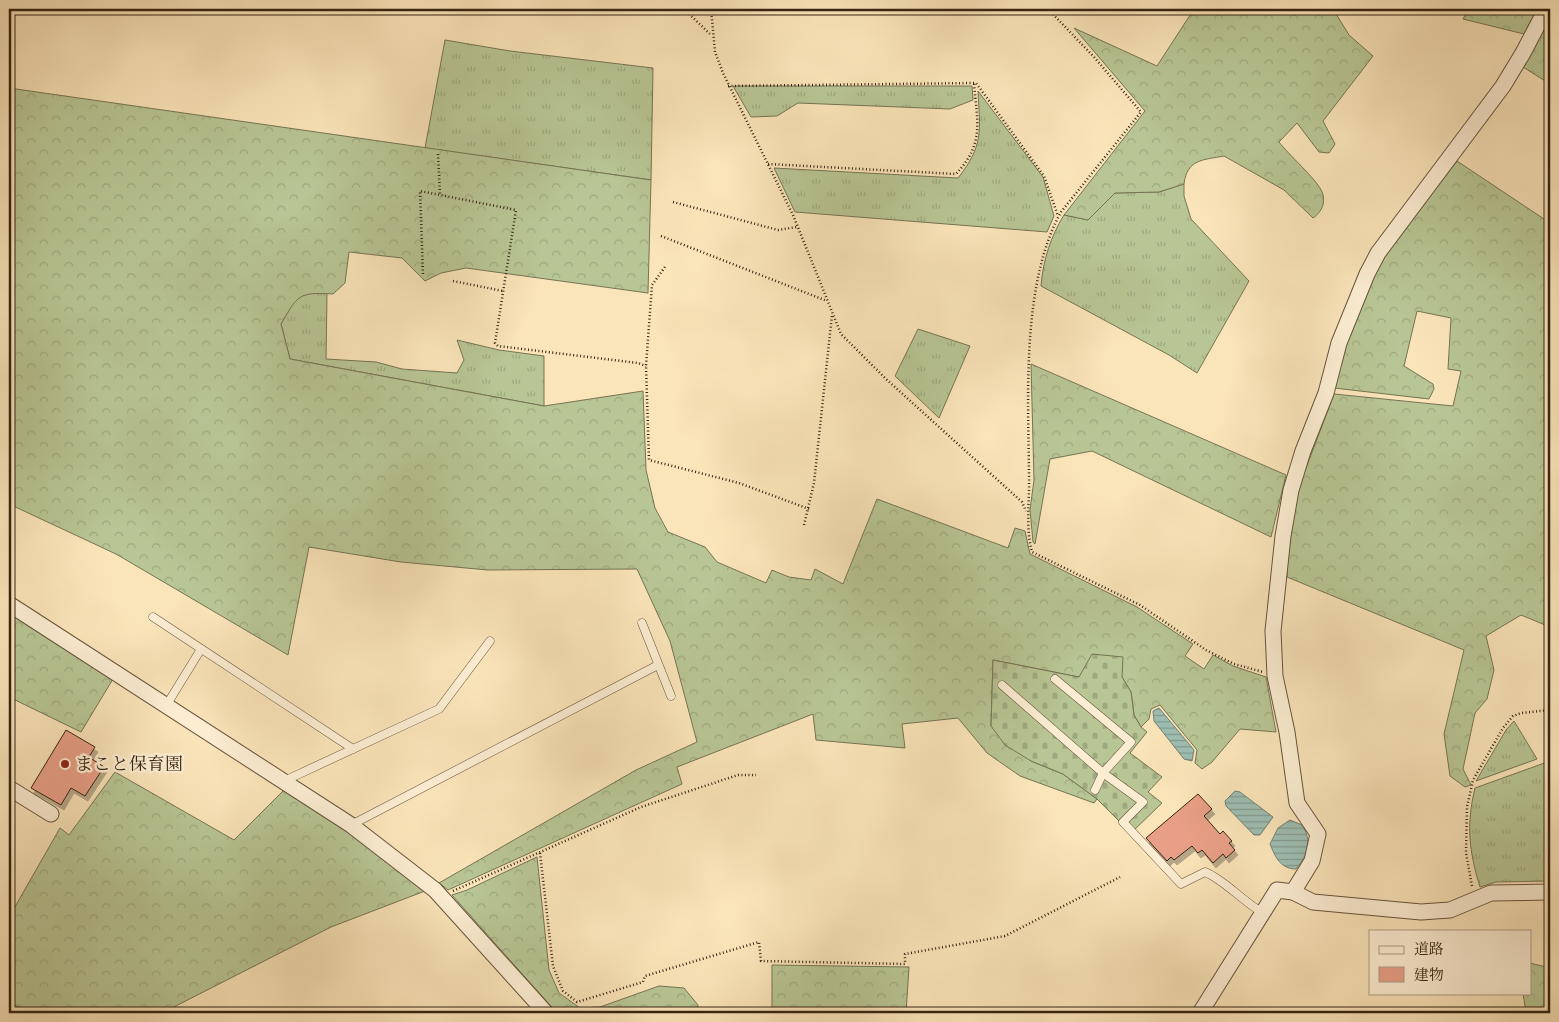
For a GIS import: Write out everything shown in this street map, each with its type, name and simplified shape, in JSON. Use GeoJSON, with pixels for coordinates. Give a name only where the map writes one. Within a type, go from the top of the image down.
{"type":"FeatureCollection","features":[{"type":"Feature","properties":{"kind":"street"},"geometry":{"type":"LineString","coordinates":[[1293,892],[1312,861],[1318,834],[1298,803],[1287,732],[1275,676],[1274,631],[1282,536],[1291,490],[1303,451],[1326,394],[1339,343],[1356,299],[1378,253],[1503,86],[1524,53],[1546,9]]}},
{"type":"Feature","properties":{"kind":"street"},"geometry":{"type":"LineString","coordinates":[[9,604],[350,825],[441,896],[546,1013]]}},
{"type":"Feature","properties":{"kind":"street"},"geometry":{"type":"LineString","coordinates":[[9,788],[51,814]]}},
{"type":"Feature","properties":{"kind":"street"},"geometry":{"type":"LineString","coordinates":[[1200,1013],[1277,890],[1293,892],[1313,902],[1421,912],[1450,910],[1491,893],[1550,892]]}},
{"type":"Feature","properties":{"kind":"lane"},"geometry":{"type":"LineString","coordinates":[[153,617],[353,749]]}},
{"type":"Feature","properties":{"kind":"lane"},"geometry":{"type":"LineString","coordinates":[[642,623],[671,696]]}},
{"type":"Feature","properties":{"kind":"lane"},"geometry":{"type":"LineString","coordinates":[[284,781],[439,709],[490,641]]}},
{"type":"Feature","properties":{"kind":"lane"},"geometry":{"type":"LineString","coordinates":[[166,706],[201,649]]}},
{"type":"Feature","properties":{"kind":"lane"},"geometry":{"type":"LineString","coordinates":[[350,825],[658,665]]}},
{"type":"Feature","properties":{"kind":"lane"},"geometry":{"type":"LineString","coordinates":[[1056,679],[1130,742],[1103,773],[1095,790]]}},
{"type":"Feature","properties":{"kind":"lane"},"geometry":{"type":"LineString","coordinates":[[1002,684],[1103,773],[1143,802],[1124,822],[1181,884],[1205,872],[1216,877],[1251,906],[1263,913]]}},
{"type":"Feature","properties":{"kind":"path"},"geometry":{"type":"LineString","coordinates":[[684,9],[712,36]]}},
{"type":"Feature","properties":{"kind":"path"},"geometry":{"type":"LineString","coordinates":[[711,9],[712,36],[715,52],[728,86],[797,228],[841,334],[886,379],[1022,502],[1027,512]]}},
{"type":"Feature","properties":{"kind":"path"},"geometry":{"type":"LineString","coordinates":[[1048,9],[1094,57],[1141,112],[1058,216],[1050,230],[1040,270],[1028,361],[1030,478],[1027,512],[1032,552],[1038,557],[1140,605],[1206,650],[1234,664],[1275,676]]}},
{"type":"Feature","properties":{"kind":"path"},"geometry":{"type":"LineString","coordinates":[[767,164],[956,174],[969,160],[978,135],[974,83]]}},
{"type":"Feature","properties":{"kind":"path"},"geometry":{"type":"LineString","coordinates":[[728,86],[976,83],[1044,176],[1058,216]]}},
{"type":"Feature","properties":{"kind":"path"},"geometry":{"type":"LineString","coordinates":[[438,154],[440,195]]}},
{"type":"Feature","properties":{"kind":"path"},"geometry":{"type":"LineString","coordinates":[[423,274],[420,191],[516,210],[495,343],[498,346],[646,366]]}},
{"type":"Feature","properties":{"kind":"path"},"geometry":{"type":"LineString","coordinates":[[673,202],[778,230],[797,228]]}},
{"type":"Feature","properties":{"kind":"path"},"geometry":{"type":"LineString","coordinates":[[661,236],[827,301]]}},
{"type":"Feature","properties":{"kind":"path"},"geometry":{"type":"LineString","coordinates":[[664,267],[652,285],[646,366],[649,460],[739,482],[809,509]]}},
{"type":"Feature","properties":{"kind":"path"},"geometry":{"type":"LineString","coordinates":[[453,282],[503,291]]}},
{"type":"Feature","properties":{"kind":"path"},"geometry":{"type":"LineString","coordinates":[[804,525],[814,483],[832,314]]}},
{"type":"Feature","properties":{"kind":"path"},"geometry":{"type":"LineString","coordinates":[[1474,900],[1466,853],[1467,807],[1473,780],[1503,728],[1513,716],[1532,711],[1550,710]]}},
{"type":"Feature","properties":{"kind":"path"},"geometry":{"type":"LineString","coordinates":[[441,896],[642,807],[738,775],[756,775]]}},
{"type":"Feature","properties":{"kind":"path"},"geometry":{"type":"LineString","coordinates":[[540,853],[553,966],[564,991],[577,1002],[643,982],[645,976],[759,942],[762,961],[905,964],[905,954],[1005,936],[1120,877]]}},
{"type":"Feature","properties":{"kind":"green space"},"geometry":{"type":"Polygon","coordinates":[[[1194,9],[1333,9],[1349,35],[1373,56],[1323,121],[1335,144],[1329,153],[1319,152],[1297,123],[1279,142],[1318,185],[1324,198],[1319,213],[1313,218],[1284,190],[1224,156],[1203,160],[1192,165],[1184,184],[1159,192],[1115,193],[1088,220],[1064,215],[1145,111],[1074,28],[1157,66],[1194,9]]]}},
{"type":"Feature","properties":{"kind":"green space"},"geometry":{"type":"Polygon","coordinates":[[[1468,9],[1537,9],[1524,34],[1463,19],[1468,9]]]}},
{"type":"Feature","properties":{"kind":"green space"},"geometry":{"type":"Polygon","coordinates":[[[1550,15],[1550,84],[1523,67],[1550,15]]]}},
{"type":"Feature","properties":{"kind":"green space"},"geometry":{"type":"Polygon","coordinates":[[[445,40],[510,51],[653,68],[651,180],[425,148],[445,40]]]}},
{"type":"Feature","properties":{"kind":"green space"},"geometry":{"type":"Polygon","coordinates":[[[733,86],[972,86],[973,100],[950,109],[798,103],[777,116],[751,117],[733,86]]]}},
{"type":"Feature","properties":{"kind":"green space"},"geometry":{"type":"Polygon","coordinates":[[[9,88],[651,180],[648,293],[466,268],[441,273],[425,281],[402,258],[349,252],[345,283],[333,294],[312,294],[300,297],[291,307],[281,324],[290,359],[544,406],[643,391],[646,470],[655,508],[668,532],[705,547],[717,562],[766,583],[772,570],[789,577],[811,580],[815,569],[843,584],[877,499],[1008,548],[1015,528],[1025,531],[1030,554],[1137,607],[1193,644],[1185,656],[1204,669],[1213,655],[1233,666],[1266,677],[1276,732],[1240,729],[1212,762],[1202,769],[1195,763],[1197,750],[1160,705],[1151,709],[1149,719],[1141,727],[1134,715],[1131,692],[1122,677],[1079,677],[993,660],[991,726],[1031,761],[1063,774],[1097,799],[1094,803],[1020,776],[987,753],[958,718],[902,724],[905,748],[816,740],[813,714],[677,767],[682,784],[448,890],[439,883],[636,770],[697,742],[670,641],[637,569],[488,570],[401,562],[309,547],[288,655],[116,554],[9,504],[9,88]]]}},
{"type":"Feature","properties":{"kind":"green space"},"geometry":{"type":"Polygon","coordinates":[[[978,91],[1043,177],[1054,216],[1047,232],[795,212],[774,168],[958,178],[976,147],[979,127],[978,91]]]}},
{"type":"Feature","properties":{"kind":"green space"},"geometry":{"type":"Polygon","coordinates":[[[1457,161],[1550,223],[1550,627],[1521,615],[1486,636],[1494,670],[1487,699],[1475,713],[1463,769],[1471,785],[1465,787],[1450,776],[1444,734],[1464,650],[1287,577],[1288,536],[1300,484],[1334,394],[1453,406],[1461,371],[1448,369],[1451,318],[1417,311],[1404,366],[1433,384],[1434,389],[1429,399],[1334,388],[1353,319],[1375,270],[1401,231],[1457,161]]]}},
{"type":"Feature","properties":{"kind":"green space"},"geometry":{"type":"Polygon","coordinates":[[[1184,184],[1184,196],[1191,219],[1249,281],[1197,373],[1169,355],[1041,286],[1048,249],[1064,215],[1088,220],[1115,193],[1159,192],[1184,184]]]}},
{"type":"Feature","properties":{"kind":"green space"},"geometry":{"type":"Polygon","coordinates":[[[311,293],[327,293],[326,359],[376,362],[402,369],[457,373],[464,360],[457,340],[499,350],[544,356],[544,406],[290,359],[281,324],[296,298],[311,293]]]}},
{"type":"Feature","properties":{"kind":"green space"},"geometry":{"type":"Polygon","coordinates":[[[918,329],[970,346],[939,418],[895,376],[918,329]]]}},
{"type":"Feature","properties":{"kind":"green space"},"geometry":{"type":"Polygon","coordinates":[[[1031,364],[1286,475],[1271,537],[1092,451],[1050,459],[1035,544],[1033,542],[1030,510],[1034,480],[1031,364]]]}},
{"type":"Feature","properties":{"kind":"green space"},"geometry":{"type":"Polygon","coordinates":[[[9,611],[113,679],[81,732],[9,697],[9,611]]]}},
{"type":"Feature","properties":{"kind":"green space"},"geometry":{"type":"Polygon","coordinates":[[[1092,654],[1123,657],[1122,677],[1131,692],[1134,715],[1141,727],[1147,732],[1130,753],[1162,777],[1148,792],[1162,803],[1131,833],[1097,799],[1063,774],[1031,761],[1005,745],[991,726],[993,660],[1079,677],[1092,654]]]}},
{"type":"Feature","properties":{"kind":"green space"},"geometry":{"type":"Polygon","coordinates":[[[1514,721],[1537,759],[1476,781],[1506,730],[1514,721]]]}},
{"type":"Feature","properties":{"kind":"green space"},"geometry":{"type":"Polygon","coordinates":[[[1550,761],[1550,881],[1496,882],[1480,887],[1473,862],[1470,838],[1470,814],[1475,788],[1550,761]]]}},
{"type":"Feature","properties":{"kind":"green space"},"geometry":{"type":"Polygon","coordinates":[[[115,772],[234,840],[284,790],[347,831],[425,891],[331,927],[162,1013],[29,1013],[9,1002],[9,911],[12,912],[60,828],[69,835],[115,772]]]}},
{"type":"Feature","properties":{"kind":"green space"},"geometry":{"type":"Polygon","coordinates":[[[537,857],[549,970],[559,993],[580,1008],[600,1007],[659,986],[684,988],[698,1005],[697,1013],[557,1013],[452,895],[467,890],[537,857]]]}},
{"type":"Feature","properties":{"kind":"green space"},"geometry":{"type":"Polygon","coordinates":[[[1532,964],[1550,968],[1550,1013],[1526,1013],[1523,994],[1532,994],[1532,964]]]}},
{"type":"Feature","properties":{"kind":"green space"},"geometry":{"type":"Polygon","coordinates":[[[772,965],[909,967],[906,1013],[772,1013],[772,965]]]}},
{"type":"Feature","properties":{"kind":"shaded area"},"geometry":{"type":"Polygon","coordinates":[[[1159,708],[1194,750],[1192,761],[1184,759],[1154,721],[1153,711],[1159,708]]]}},
{"type":"Feature","properties":{"kind":"shaded area"},"geometry":{"type":"Polygon","coordinates":[[[1235,791],[1240,792],[1273,817],[1260,835],[1254,835],[1226,806],[1225,801],[1235,791]]]}},
{"type":"Feature","properties":{"kind":"shaded area"},"geometry":{"type":"Polygon","coordinates":[[[1290,820],[1302,825],[1308,843],[1306,854],[1296,869],[1282,864],[1276,857],[1270,844],[1278,828],[1290,820]]]}},
{"type":"Feature","properties":{"kind":"building"},"geometry":{"type":"Polygon","coordinates":[[[66,730],[95,747],[89,757],[104,767],[85,796],[71,788],[61,805],[31,788],[66,730]]]}},
{"type":"Feature","properties":{"kind":"building"},"geometry":{"type":"Polygon","coordinates":[[[1198,794],[1212,809],[1204,816],[1220,834],[1223,831],[1232,841],[1229,843],[1235,850],[1226,858],[1223,854],[1213,863],[1202,850],[1198,853],[1192,846],[1174,860],[1171,857],[1167,861],[1146,838],[1198,794]]]}},
{"type":"Feature","properties":{"kind":"place","name":"まこと保育園"},"geometry":{"type":"Point","coordinates":[65,764]}}]}
